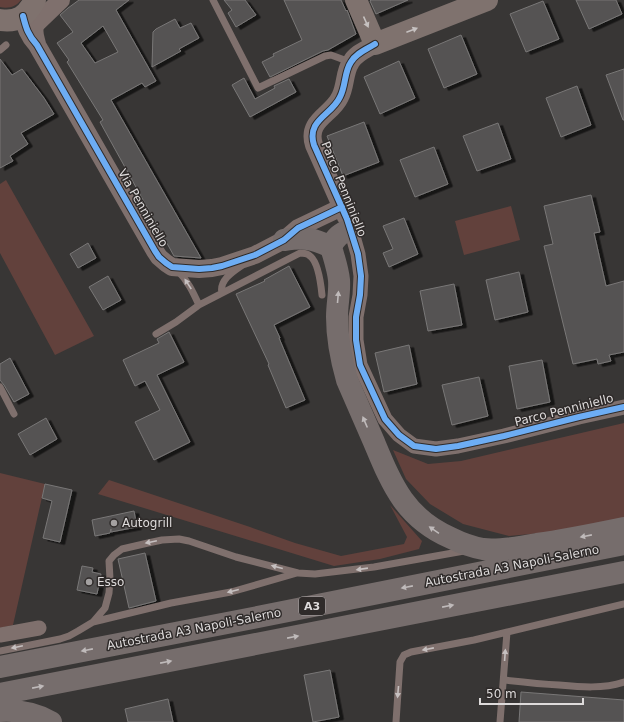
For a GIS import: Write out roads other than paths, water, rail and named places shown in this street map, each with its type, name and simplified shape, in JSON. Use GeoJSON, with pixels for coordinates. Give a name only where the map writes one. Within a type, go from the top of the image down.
{"type":"FeatureCollection","features":[{"type":"Feature","properties":{"kind":"highway"},"geometry":{"type":"LineString","coordinates":[[351,229],[338,235],[331,247],[339,281],[337,318],[339,346],[343,366],[353,394],[389,478],[411,510],[422,522],[438,533],[468,545],[483,549],[526,546],[624,528]]}},
{"type":"Feature","properties":{"kind":"highway"},"geometry":{"type":"LineString","coordinates":[[284,240],[305,238],[313,239],[331,247]]}},
{"type":"Feature","properties":{"kind":"highway","name":"Autostrada A3 Napoli-Salerno"},"geometry":{"type":"LineString","coordinates":[[0,666],[624,544]]}},
{"type":"Feature","properties":{"kind":"highway","name":"A3"},"geometry":{"type":"LineString","coordinates":[[0,694],[624,572]]}},
{"type":"Feature","properties":{"kind":"highway"},"geometry":{"type":"LineString","coordinates":[[0,711],[10,710],[25,712],[51,722]]}},
{"type":"Feature","properties":{"kind":"main road"},"geometry":{"type":"LineString","coordinates":[[356,0],[376,44],[487,0]]}},
{"type":"Feature","properties":{"kind":"street","name":"Via Penniniello"},"geometry":{"type":"LineString","coordinates":[[37,45],[34,26],[61,0]]}},
{"type":"Feature","properties":{"kind":"street","name":"Via Penniniello"},"geometry":{"type":"LineString","coordinates":[[12,16],[27,31],[37,45],[155,251],[159,257],[172,267]]}},
{"type":"Feature","properties":{"kind":"street"},"geometry":{"type":"LineString","coordinates":[[350,62],[356,55],[376,44]]}},
{"type":"Feature","properties":{"kind":"street","name":"Parco Penniniello"},"geometry":{"type":"LineString","coordinates":[[350,62],[340,98],[314,127],[312,140],[351,229],[358,254],[361,276],[360,295],[356,317],[356,340],[360,365],[384,419],[399,435],[414,446],[436,449],[504,436],[624,407]]}},
{"type":"Feature","properties":{"kind":"street"},"geometry":{"type":"LineString","coordinates":[[172,267],[199,269],[212,268],[255,255],[284,240],[298,228],[342,207]]}},
{"type":"Feature","properties":{"kind":"street"},"geometry":{"type":"LineString","coordinates":[[0,636],[39,628]]}},
{"type":"Feature","properties":{"kind":"lane"},"geometry":{"type":"LineString","coordinates":[[213,0],[258,88],[325,56],[331,55],[350,62]]}},
{"type":"Feature","properties":{"kind":"lane"},"geometry":{"type":"LineString","coordinates":[[156,334],[176,322],[199,304],[304,253],[312,258],[316,267],[322,295]]}},
{"type":"Feature","properties":{"kind":"lane"},"geometry":{"type":"LineString","coordinates":[[222,293],[222,284],[227,278],[255,255]]}},
{"type":"Feature","properties":{"kind":"lane"},"geometry":{"type":"LineString","coordinates":[[172,267],[186,280],[199,304]]}},
{"type":"Feature","properties":{"kind":"lane"},"geometry":{"type":"LineString","coordinates":[[0,387],[14,414]]}},
{"type":"Feature","properties":{"kind":"lane"},"geometry":{"type":"LineString","coordinates":[[93,622],[105,608],[109,593],[109,561],[114,555],[122,549],[162,540],[179,539],[189,541],[236,557],[298,573],[315,574],[374,567],[483,549]]}},
{"type":"Feature","properties":{"kind":"lane"},"geometry":{"type":"LineString","coordinates":[[0,651],[60,639],[69,636],[93,622],[171,603],[231,592],[298,573]]}},
{"type":"Feature","properties":{"kind":"lane"},"geometry":{"type":"LineString","coordinates":[[396,722],[400,662],[404,655],[411,652],[474,640],[624,604]]}},
{"type":"Feature","properties":{"kind":"lane"},"geometry":{"type":"LineString","coordinates":[[500,722],[507,632]]}},
{"type":"Feature","properties":{"kind":"lane"},"geometry":{"type":"LineString","coordinates":[[504,680],[572,686],[607,686],[624,682]]}},
{"type":"Feature","properties":{"kind":"place","name":"Autogrill"},"geometry":{"type":"Point","coordinates":[114,523]}},
{"type":"Feature","properties":{"kind":"place","name":"Esso"},"geometry":{"type":"Point","coordinates":[89,582]}}]}
